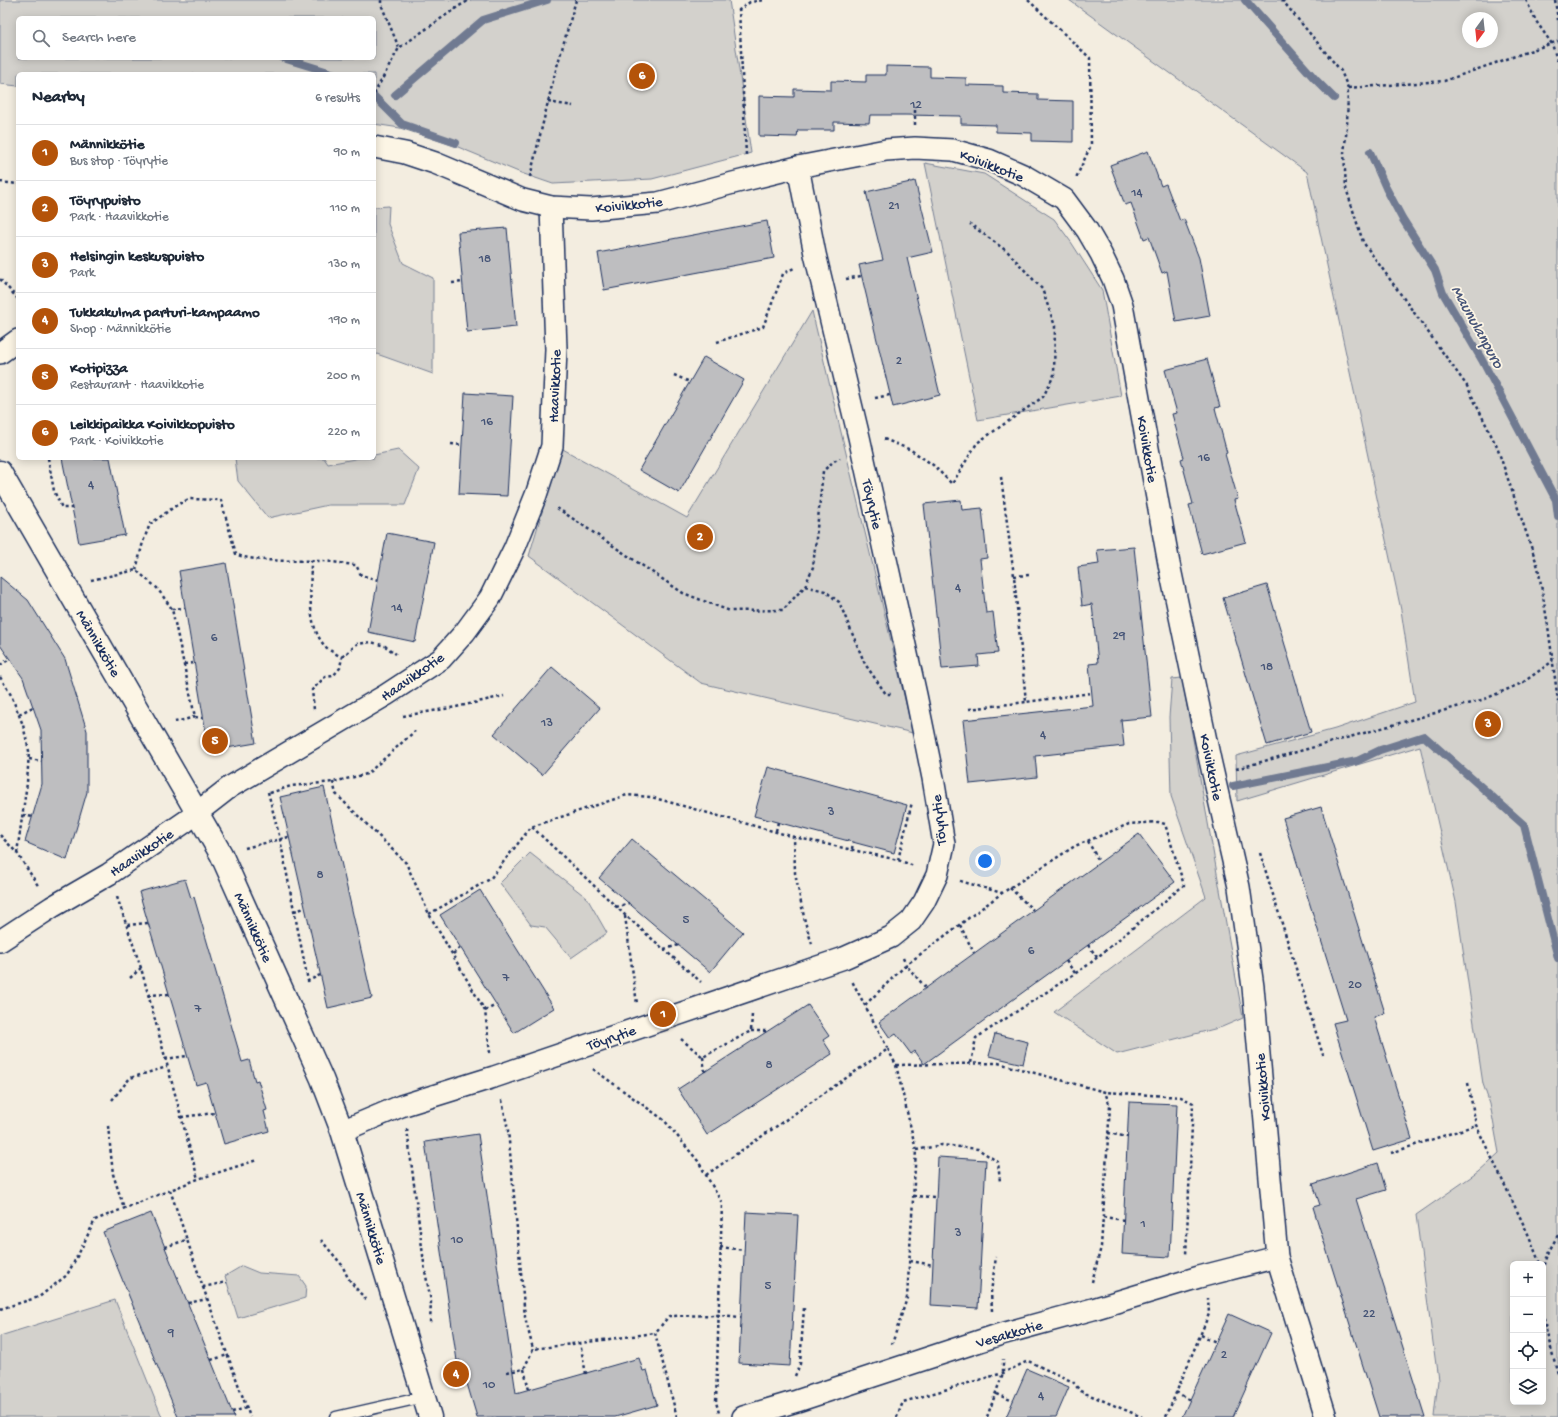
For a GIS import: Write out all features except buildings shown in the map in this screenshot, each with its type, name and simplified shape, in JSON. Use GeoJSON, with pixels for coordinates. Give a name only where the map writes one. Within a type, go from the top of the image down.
{"type":"FeatureCollection","features":[{"type":"Feature","properties":{"kind":"street","name":"Koivikkotie"},"geometry":{"type":"LineString","coordinates":[[376,147],[405,153],[435,163],[523,200],[551,207],[591,209],[658,203],[733,182],[798,167],[886,150],[915,148],[953,150],[988,160],[1023,175],[1064,199],[1087,230],[1101,254],[1113,279],[1122,305],[1152,471],[1210,760],[1239,887],[1253,987],[1277,1257],[1326,1417]]}},
{"type":"Feature","properties":{"kind":"street","name":"Töyrytie"},"geometry":{"type":"LineString","coordinates":[[342,1131],[401,1106],[578,1049],[844,958],[891,937],[911,921],[924,902],[937,874],[944,844],[933,778],[860,445],[815,254],[798,167]]}},
{"type":"Feature","properties":{"kind":"street","name":"Haavikkotie"},"geometry":{"type":"LineString","coordinates":[[0,941],[52,907],[109,874],[198,813],[230,787],[386,695],[441,659],[466,632],[490,598],[516,547],[536,496],[552,446],[556,349],[551,207]]}},
{"type":"Feature","properties":{"kind":"street"},"geometry":{"type":"LineString","coordinates":[[0,353],[16,341]]}},
{"type":"Feature","properties":{"kind":"street","name":"Männikkötie"},"geometry":{"type":"LineString","coordinates":[[0,472],[221,854],[322,1080],[342,1131],[430,1417]]}},
{"type":"Feature","properties":{"kind":"street","name":"Vesakkotie"},"geometry":{"type":"LineString","coordinates":[[742,1417],[797,1401],[998,1335],[1093,1309],[1199,1277],[1277,1257]]}},
{"type":"Feature","properties":{"kind":"lane"},"geometry":{"type":"LineString","coordinates":[[336,1417],[424,1397]]}},
{"type":"Feature","properties":{"kind":"path"},"geometry":{"type":"LineString","coordinates":[[381,0],[381,4],[399,48]]}},
{"type":"Feature","properties":{"kind":"path"},"geometry":{"type":"LineString","coordinates":[[376,90],[399,48],[470,0]]}},
{"type":"Feature","properties":{"kind":"path"},"geometry":{"type":"LineString","coordinates":[[523,200],[576,0]]}},
{"type":"Feature","properties":{"kind":"path"},"geometry":{"type":"LineString","coordinates":[[733,182],[745,159],[746,150],[739,10],[750,2],[765,0]]}},
{"type":"Feature","properties":{"kind":"path"},"geometry":{"type":"LineString","coordinates":[[1028,0],[1090,58],[1091,145],[1078,175],[1064,199]]}},
{"type":"Feature","properties":{"kind":"path"},"geometry":{"type":"LineString","coordinates":[[1282,0],[1341,71],[1348,88],[1347,126],[1344,153],[1346,188],[1363,242],[1467,386],[1497,447],[1538,566],[1558,701]]}},
{"type":"Feature","properties":{"kind":"path"},"geometry":{"type":"LineString","coordinates":[[1526,0],[1536,21],[1552,44],[1558,63]]}},
{"type":"Feature","properties":{"kind":"path"},"geometry":{"type":"LineString","coordinates":[[1555,0],[1558,20]]}},
{"type":"Feature","properties":{"kind":"path"},"geometry":{"type":"LineString","coordinates":[[1348,88],[1444,81],[1558,41]]}},
{"type":"Feature","properties":{"kind":"path"},"geometry":{"type":"LineString","coordinates":[[548,102],[573,106]]}},
{"type":"Feature","properties":{"kind":"path"},"geometry":{"type":"LineString","coordinates":[[915,131],[916,106]]}},
{"type":"Feature","properties":{"kind":"path"},"geometry":{"type":"LineString","coordinates":[[0,182],[16,184]]}},
{"type":"Feature","properties":{"kind":"path"},"geometry":{"type":"LineString","coordinates":[[536,496],[566,514],[683,593],[730,611],[783,610],[805,586],[814,567],[823,471],[834,461],[860,445],[866,436],[878,436],[911,450],[934,465],[952,484],[978,443],[1043,397],[1046,392],[1054,375],[1055,326],[1042,289],[1008,252],[970,224]]}},
{"type":"Feature","properties":{"kind":"path"},"geometry":{"type":"LineString","coordinates":[[717,342],[763,327],[783,274],[815,254]]}},
{"type":"Feature","properties":{"kind":"path"},"geometry":{"type":"LineString","coordinates":[[840,280],[862,276]]}},
{"type":"Feature","properties":{"kind":"path"},"geometry":{"type":"LineString","coordinates":[[0,279],[16,297]]}},
{"type":"Feature","properties":{"kind":"path"},"geometry":{"type":"LineString","coordinates":[[452,284],[463,282]]}},
{"type":"Feature","properties":{"kind":"path"},"geometry":{"type":"LineString","coordinates":[[674,376],[690,382]]}},
{"type":"Feature","properties":{"kind":"path"},"geometry":{"type":"LineString","coordinates":[[872,399],[890,395]]}},
{"type":"Feature","properties":{"kind":"path"},"geometry":{"type":"LineString","coordinates":[[451,444],[462,445]]}},
{"type":"Feature","properties":{"kind":"path"},"geometry":{"type":"LineString","coordinates":[[48,460],[54,491],[62,508],[72,508]]}},
{"type":"Feature","properties":{"kind":"path"},"geometry":{"type":"LineString","coordinates":[[1001,477],[1014,576],[1026,702]]}},
{"type":"Feature","properties":{"kind":"path"},"geometry":{"type":"LineString","coordinates":[[136,570],[143,542],[150,524],[177,505],[189,499],[221,500],[236,554],[242,557],[264,560],[311,560],[356,566],[361,576],[378,580]]}},
{"type":"Feature","properties":{"kind":"path"},"geometry":{"type":"LineString","coordinates":[[311,560],[311,609],[316,634],[325,647],[342,657]]}},
{"type":"Feature","properties":{"kind":"path"},"geometry":{"type":"LineString","coordinates":[[86,581],[136,570]]}},
{"type":"Feature","properties":{"kind":"path"},"geometry":{"type":"LineString","coordinates":[[136,570],[157,588],[172,608],[195,717]]}},
{"type":"Feature","properties":{"kind":"path"},"geometry":{"type":"LineString","coordinates":[[1014,576],[1030,576]]}},
{"type":"Feature","properties":{"kind":"path"},"geometry":{"type":"LineString","coordinates":[[805,586],[824,591],[840,602],[865,664],[886,694],[916,695]]}},
{"type":"Feature","properties":{"kind":"path"},"geometry":{"type":"LineString","coordinates":[[172,608],[185,608]]}},
{"type":"Feature","properties":{"kind":"path"},"geometry":{"type":"LineString","coordinates":[[322,732],[316,715],[312,690],[325,678],[333,676],[340,668],[342,657],[357,644],[371,642],[385,646],[396,654]]}},
{"type":"Feature","properties":{"kind":"path"},"geometry":{"type":"LineString","coordinates":[[0,665],[10,659]]}},
{"type":"Feature","properties":{"kind":"path"},"geometry":{"type":"LineString","coordinates":[[1210,760],[1226,772],[1485,699],[1522,683],[1553,662]]}},
{"type":"Feature","properties":{"kind":"path"},"geometry":{"type":"LineString","coordinates":[[184,664],[194,663]]}},
{"type":"Feature","properties":{"kind":"path"},"geometry":{"type":"LineString","coordinates":[[0,677],[11,695],[19,714],[29,751],[27,783],[17,853]]}},
{"type":"Feature","properties":{"kind":"path"},"geometry":{"type":"LineString","coordinates":[[969,709],[1091,693]]}},
{"type":"Feature","properties":{"kind":"path"},"geometry":{"type":"LineString","coordinates":[[403,716],[456,707],[504,696]]}},
{"type":"Feature","properties":{"kind":"path"},"geometry":{"type":"LineString","coordinates":[[19,714],[33,707]]}},
{"type":"Feature","properties":{"kind":"path"},"geometry":{"type":"LineString","coordinates":[[175,722],[195,717],[203,718]]}},
{"type":"Feature","properties":{"kind":"path"},"geometry":{"type":"LineString","coordinates":[[268,794],[291,786],[332,782],[368,774],[415,730]]}},
{"type":"Feature","properties":{"kind":"path"},"geometry":{"type":"LineString","coordinates":[[28,759],[42,761]]}},
{"type":"Feature","properties":{"kind":"path"},"geometry":{"type":"LineString","coordinates":[[256,771],[266,787],[280,839],[308,981],[320,975]]}},
{"type":"Feature","properties":{"kind":"path"},"geometry":{"type":"LineString","coordinates":[[332,782],[336,794],[406,863],[429,914],[485,1011],[488,1044],[494,1077],[500,1094],[508,1130],[525,1317],[534,1349],[524,1369],[529,1390]]}},
{"type":"Feature","properties":{"kind":"path"},"geometry":{"type":"LineString","coordinates":[[429,914],[490,878],[531,827],[627,795],[651,797],[794,837],[898,860],[937,874],[1002,893]]}},
{"type":"Feature","properties":{"kind":"path"},"geometry":{"type":"LineString","coordinates":[[898,860],[913,796]]}},
{"type":"Feature","properties":{"kind":"path"},"geometry":{"type":"LineString","coordinates":[[23,815],[33,817]]}},
{"type":"Feature","properties":{"kind":"path"},"geometry":{"type":"LineString","coordinates":[[776,831],[778,822]]}},
{"type":"Feature","properties":{"kind":"path"},"geometry":{"type":"LineString","coordinates":[[865,1005],[906,965],[1002,893],[1075,846],[1129,824],[1158,822],[1165,824],[1184,885],[1097,957],[976,1038],[971,1063]]}},
{"type":"Feature","properties":{"kind":"path"},"geometry":{"type":"LineString","coordinates":[[531,827],[616,907],[705,986],[714,1003]]}},
{"type":"Feature","properties":{"kind":"path"},"geometry":{"type":"LineString","coordinates":[[0,835],[17,853],[52,907]]}},
{"type":"Feature","properties":{"kind":"path"},"geometry":{"type":"LineString","coordinates":[[244,848],[289,837]]}},
{"type":"Feature","properties":{"kind":"path"},"geometry":{"type":"LineString","coordinates":[[794,837],[795,873],[805,922],[813,945]]}},
{"type":"Feature","properties":{"kind":"path"},"geometry":{"type":"LineString","coordinates":[[1088,841],[1099,862]]}},
{"type":"Feature","properties":{"kind":"path"},"geometry":{"type":"LineString","coordinates":[[852,849],[853,843]]}},
{"type":"Feature","properties":{"kind":"path"},"geometry":{"type":"LineString","coordinates":[[1260,853],[1323,1055]]}},
{"type":"Feature","properties":{"kind":"path"},"geometry":{"type":"LineString","coordinates":[[109,874],[141,968],[198,1179]]}},
{"type":"Feature","properties":{"kind":"path"},"geometry":{"type":"LineString","coordinates":[[1010,888],[1033,910]]}},
{"type":"Feature","properties":{"kind":"path"},"geometry":{"type":"LineString","coordinates":[[616,907],[629,903]]}},
{"type":"Feature","properties":{"kind":"path"},"geometry":{"type":"LineString","coordinates":[[294,910],[305,908]]}},
{"type":"Feature","properties":{"kind":"path"},"geometry":{"type":"LineString","coordinates":[[625,915],[638,1010],[644,1026]]}},
{"type":"Feature","properties":{"kind":"path"},"geometry":{"type":"LineString","coordinates":[[126,925],[148,923]]}},
{"type":"Feature","properties":{"kind":"path"},"geometry":{"type":"LineString","coordinates":[[960,925],[974,953]]}},
{"type":"Feature","properties":{"kind":"path"},"geometry":{"type":"LineString","coordinates":[[891,937],[906,965],[926,988]]}},
{"type":"Feature","properties":{"kind":"path"},"geometry":{"type":"LineString","coordinates":[[663,949],[679,945]]}},
{"type":"Feature","properties":{"kind":"path"},"geometry":{"type":"LineString","coordinates":[[1088,945],[1097,957]]}},
{"type":"Feature","properties":{"kind":"path"},"geometry":{"type":"LineString","coordinates":[[453,954],[460,948]]}},
{"type":"Feature","properties":{"kind":"path"},"geometry":{"type":"LineString","coordinates":[[844,958],[850,978],[896,1065],[916,1150],[907,1298],[891,1346]]}},
{"type":"Feature","properties":{"kind":"path"},"geometry":{"type":"LineString","coordinates":[[1066,961],[1075,973]]}},
{"type":"Feature","properties":{"kind":"path"},"geometry":{"type":"LineString","coordinates":[[130,978],[141,968]]}},
{"type":"Feature","properties":{"kind":"path"},"geometry":{"type":"LineString","coordinates":[[148,995],[169,994]]}},
{"type":"Feature","properties":{"kind":"path"},"geometry":{"type":"LineString","coordinates":[[485,1011],[496,1005]]}},
{"type":"Feature","properties":{"kind":"path"},"geometry":{"type":"LineString","coordinates":[[751,1031],[753,1012]]}},
{"type":"Feature","properties":{"kind":"path"},"geometry":{"type":"LineString","coordinates":[[703,1057],[751,1031],[768,1031]]}},
{"type":"Feature","properties":{"kind":"path"},"geometry":{"type":"LineString","coordinates":[[679,1037],[703,1057],[705,1072]]}},
{"type":"Feature","properties":{"kind":"path"},"geometry":{"type":"LineString","coordinates":[[578,1049],[583,1061],[586,1064],[664,1120],[698,1161],[722,1203],[716,1402],[721,1417]]}},
{"type":"Feature","properties":{"kind":"path"},"geometry":{"type":"LineString","coordinates":[[706,1175],[888,1049]]}},
{"type":"Feature","properties":{"kind":"path"},"geometry":{"type":"LineString","coordinates":[[165,1059],[187,1056]]}},
{"type":"Feature","properties":{"kind":"path"},"geometry":{"type":"LineString","coordinates":[[896,1065],[998,1063],[1105,1092],[1181,1097],[1193,1103],[1185,1270],[1199,1277],[1208,1286],[1209,1314],[1166,1417]]}},
{"type":"Feature","properties":{"kind":"path"},"geometry":{"type":"LineString","coordinates":[[112,1100],[130,1078],[167,1067]]}},
{"type":"Feature","properties":{"kind":"path"},"geometry":{"type":"LineString","coordinates":[[1468,1083],[1476,1124],[1529,1236],[1539,1261]]}},
{"type":"Feature","properties":{"kind":"path"},"geometry":{"type":"LineString","coordinates":[[1092,1282],[1101,1247],[1110,1106],[1105,1092]]}},
{"type":"Feature","properties":{"kind":"path"},"geometry":{"type":"LineString","coordinates":[[401,1106],[406,1125],[425,1271],[432,1301],[430,1324]]}},
{"type":"Feature","properties":{"kind":"path"},"geometry":{"type":"LineString","coordinates":[[181,1117],[215,1113]]}},
{"type":"Feature","properties":{"kind":"path"},"geometry":{"type":"LineString","coordinates":[[1391,1153],[1476,1124]]}},
{"type":"Feature","properties":{"kind":"path"},"geometry":{"type":"LineString","coordinates":[[108,1126],[113,1174],[124,1208]]}},
{"type":"Feature","properties":{"kind":"path"},"geometry":{"type":"LineString","coordinates":[[1108,1133],[1128,1137]]}},
{"type":"Feature","properties":{"kind":"path"},"geometry":{"type":"LineString","coordinates":[[916,1150],[942,1145],[978,1149],[998,1162],[1000,1182]]}},
{"type":"Feature","properties":{"kind":"path"},"geometry":{"type":"LineString","coordinates":[[0,1309],[39,1297],[67,1275],[95,1220],[198,1179],[257,1160]]}},
{"type":"Feature","properties":{"kind":"path"},"geometry":{"type":"LineString","coordinates":[[170,1190],[186,1240],[250,1417]]}},
{"type":"Feature","properties":{"kind":"path"},"geometry":{"type":"LineString","coordinates":[[913,1196],[936,1197]]}},
{"type":"Feature","properties":{"kind":"path"},"geometry":{"type":"LineString","coordinates":[[1103,1217],[1124,1220]]}},
{"type":"Feature","properties":{"kind":"path"},"geometry":{"type":"LineString","coordinates":[[1546,1261],[1549,1251],[1558,1235]]}},
{"type":"Feature","properties":{"kind":"path"},"geometry":{"type":"LineString","coordinates":[[165,1247],[186,1240]]}},
{"type":"Feature","properties":{"kind":"path"},"geometry":{"type":"LineString","coordinates":[[321,1240],[342,1265],[348,1278],[369,1302]]}},
{"type":"Feature","properties":{"kind":"path"},"geometry":{"type":"LineString","coordinates":[[720,1247],[744,1250]]}},
{"type":"Feature","properties":{"kind":"path"},"geometry":{"type":"LineString","coordinates":[[987,1417],[1003,1373],[1002,1348],[993,1322],[991,1292],[996,1257]]}},
{"type":"Feature","properties":{"kind":"path"},"geometry":{"type":"LineString","coordinates":[[910,1261],[932,1265]]}},
{"type":"Feature","properties":{"kind":"path"},"geometry":{"type":"LineString","coordinates":[[203,1287],[227,1282]]}},
{"type":"Feature","properties":{"kind":"path"},"geometry":{"type":"LineString","coordinates":[[188,1303],[207,1298]]}},
{"type":"Feature","properties":{"kind":"path"},"geometry":{"type":"LineString","coordinates":[[794,1378],[800,1364],[804,1308]]}},
{"type":"Feature","properties":{"kind":"path"},"geometry":{"type":"LineString","coordinates":[[534,1349],[655,1333],[669,1316],[718,1315],[741,1317]]}},
{"type":"Feature","properties":{"kind":"path"},"geometry":{"type":"LineString","coordinates":[[1546,1330],[1558,1374]]}},
{"type":"Feature","properties":{"kind":"path"},"geometry":{"type":"LineString","coordinates":[[655,1333],[677,1417]]}},
{"type":"Feature","properties":{"kind":"path"},"geometry":{"type":"LineString","coordinates":[[1200,1334],[1216,1342]]}},
{"type":"Feature","properties":{"kind":"path"},"geometry":{"type":"LineString","coordinates":[[580,1343],[586,1374]]}},
{"type":"Feature","properties":{"kind":"path"},"geometry":{"type":"LineString","coordinates":[[211,1360],[228,1355]]}},
{"type":"Feature","properties":{"kind":"path"},"geometry":{"type":"LineString","coordinates":[[1554,1358],[1558,1362]]}},
{"type":"Feature","properties":{"kind":"path"},"geometry":{"type":"LineString","coordinates":[[896,1417],[903,1402],[1003,1373],[1028,1361],[1073,1382],[1080,1391],[1142,1417]]}},
{"type":"Feature","properties":{"kind":"path"},"geometry":{"type":"LineString","coordinates":[[507,1372],[524,1369]]}},
{"type":"Feature","properties":{"kind":"path"},"geometry":{"type":"LineString","coordinates":[[1176,1392],[1190,1400]]}},
{"type":"Feature","properties":{"kind":"path"},"geometry":{"type":"LineString","coordinates":[[996,1394],[1013,1401]]}},
{"type":"Feature","properties":{"kind":"path"},"geometry":{"type":"LineString","coordinates":[[232,1412],[246,1408]]}},
{"type":"Feature","properties":{"kind":"shaded area"},"geometry":{"type":"Polygon","coordinates":[[[0,0],[729,0],[751,153],[652,179],[553,184],[521,173],[458,147],[400,128],[376,124],[376,72],[16,72],[16,86],[0,84],[0,0]]]}},
{"type":"Feature","properties":{"kind":"shaded area"},"geometry":{"type":"Polygon","coordinates":[[[1069,0],[1558,0],[1558,1417],[1434,1417],[1438,1380],[1416,1215],[1478,1172],[1499,1153],[1490,1104],[1483,1084],[1456,902],[1420,746],[1237,801],[1236,756],[1335,729],[1415,702],[1401,610],[1307,172],[1069,0]]]}},
{"type":"Feature","properties":{"kind":"shaded area"},"geometry":{"type":"Polygon","coordinates":[[[925,163],[984,174],[1054,219],[1071,242],[1102,290],[1121,396],[978,420],[925,163]]]}},
{"type":"Feature","properties":{"kind":"shaded area"},"geometry":{"type":"Polygon","coordinates":[[[389,206],[388,224],[403,263],[433,278],[433,374],[376,354],[376,207],[389,206]]]}},
{"type":"Feature","properties":{"kind":"shaded area"},"geometry":{"type":"Polygon","coordinates":[[[812,311],[913,733],[701,683],[529,556],[561,448],[687,518],[812,311]]]}},
{"type":"Feature","properties":{"kind":"shaded area"},"geometry":{"type":"Polygon","coordinates":[[[398,450],[419,469],[405,505],[328,505],[268,518],[238,481],[235,460],[325,460],[328,464],[349,460],[376,460],[376,455],[398,450]]]}},
{"type":"Feature","properties":{"kind":"shaded area"},"geometry":{"type":"Polygon","coordinates":[[[1182,678],[1243,1018],[1222,1027],[1117,1054],[1054,1012],[1206,897],[1171,796],[1169,717],[1172,679],[1182,678]]]}},
{"type":"Feature","properties":{"kind":"shaded area"},"geometry":{"type":"Polygon","coordinates":[[[530,853],[587,898],[607,933],[571,958],[545,927],[531,925],[500,883],[530,853]]]}},
{"type":"Feature","properties":{"kind":"shaded area"},"geometry":{"type":"Polygon","coordinates":[[[242,1266],[259,1273],[299,1276],[306,1286],[305,1298],[238,1318],[225,1276],[242,1266]]]}},
{"type":"Feature","properties":{"kind":"shaded area"},"geometry":{"type":"Polygon","coordinates":[[[115,1300],[162,1417],[0,1417],[0,1336],[115,1300]]]}},
{"type":"Feature","properties":{"kind":"waterway"},"geometry":{"type":"LineString","coordinates":[[395,95],[483,20],[547,0]]}},
{"type":"Feature","properties":{"kind":"waterway","name":"Maunulanpuro"},"geometry":{"type":"LineString","coordinates":[[1245,0],[1315,79],[1334,98]]}},
{"type":"Feature","properties":{"kind":"waterway"},"geometry":{"type":"LineString","coordinates":[[290,60],[328,72]]}},
{"type":"Feature","properties":{"kind":"waterway"},"geometry":{"type":"LineString","coordinates":[[376,98],[402,124],[456,143]]}},
{"type":"Feature","properties":{"kind":"waterway","name":"Maunulanpuro"},"geometry":{"type":"LineString","coordinates":[[1370,152],[1386,188],[1402,218],[1435,270],[1443,293],[1482,360],[1556,500],[1558,516]]}},
{"type":"Feature","properties":{"kind":"waterway"},"geometry":{"type":"LineString","coordinates":[[1233,786],[1357,761],[1380,750],[1424,736],[1524,825],[1558,958]]}},
{"type":"Feature","properties":{"kind":"place","name":"Leikkipaikka Koivikkopuisto"},"geometry":{"type":"Point","coordinates":[642,76]}},
{"type":"Feature","properties":{"kind":"place","name":"Töyrypuisto"},"geometry":{"type":"Point","coordinates":[700,537]}},
{"type":"Feature","properties":{"kind":"place","name":"Helsingin keskuspuisto"},"geometry":{"type":"Point","coordinates":[1488,724]}},
{"type":"Feature","properties":{"kind":"place","name":"Kotipizza"},"geometry":{"type":"Point","coordinates":[215,741]}},
{"type":"Feature","properties":{"kind":"place","name":"Männikkötie"},"geometry":{"type":"Point","coordinates":[663,1014]}},
{"type":"Feature","properties":{"kind":"place","name":"Tukkakulma parturi-kampaamo"},"geometry":{"type":"Point","coordinates":[456,1374]}}]}
